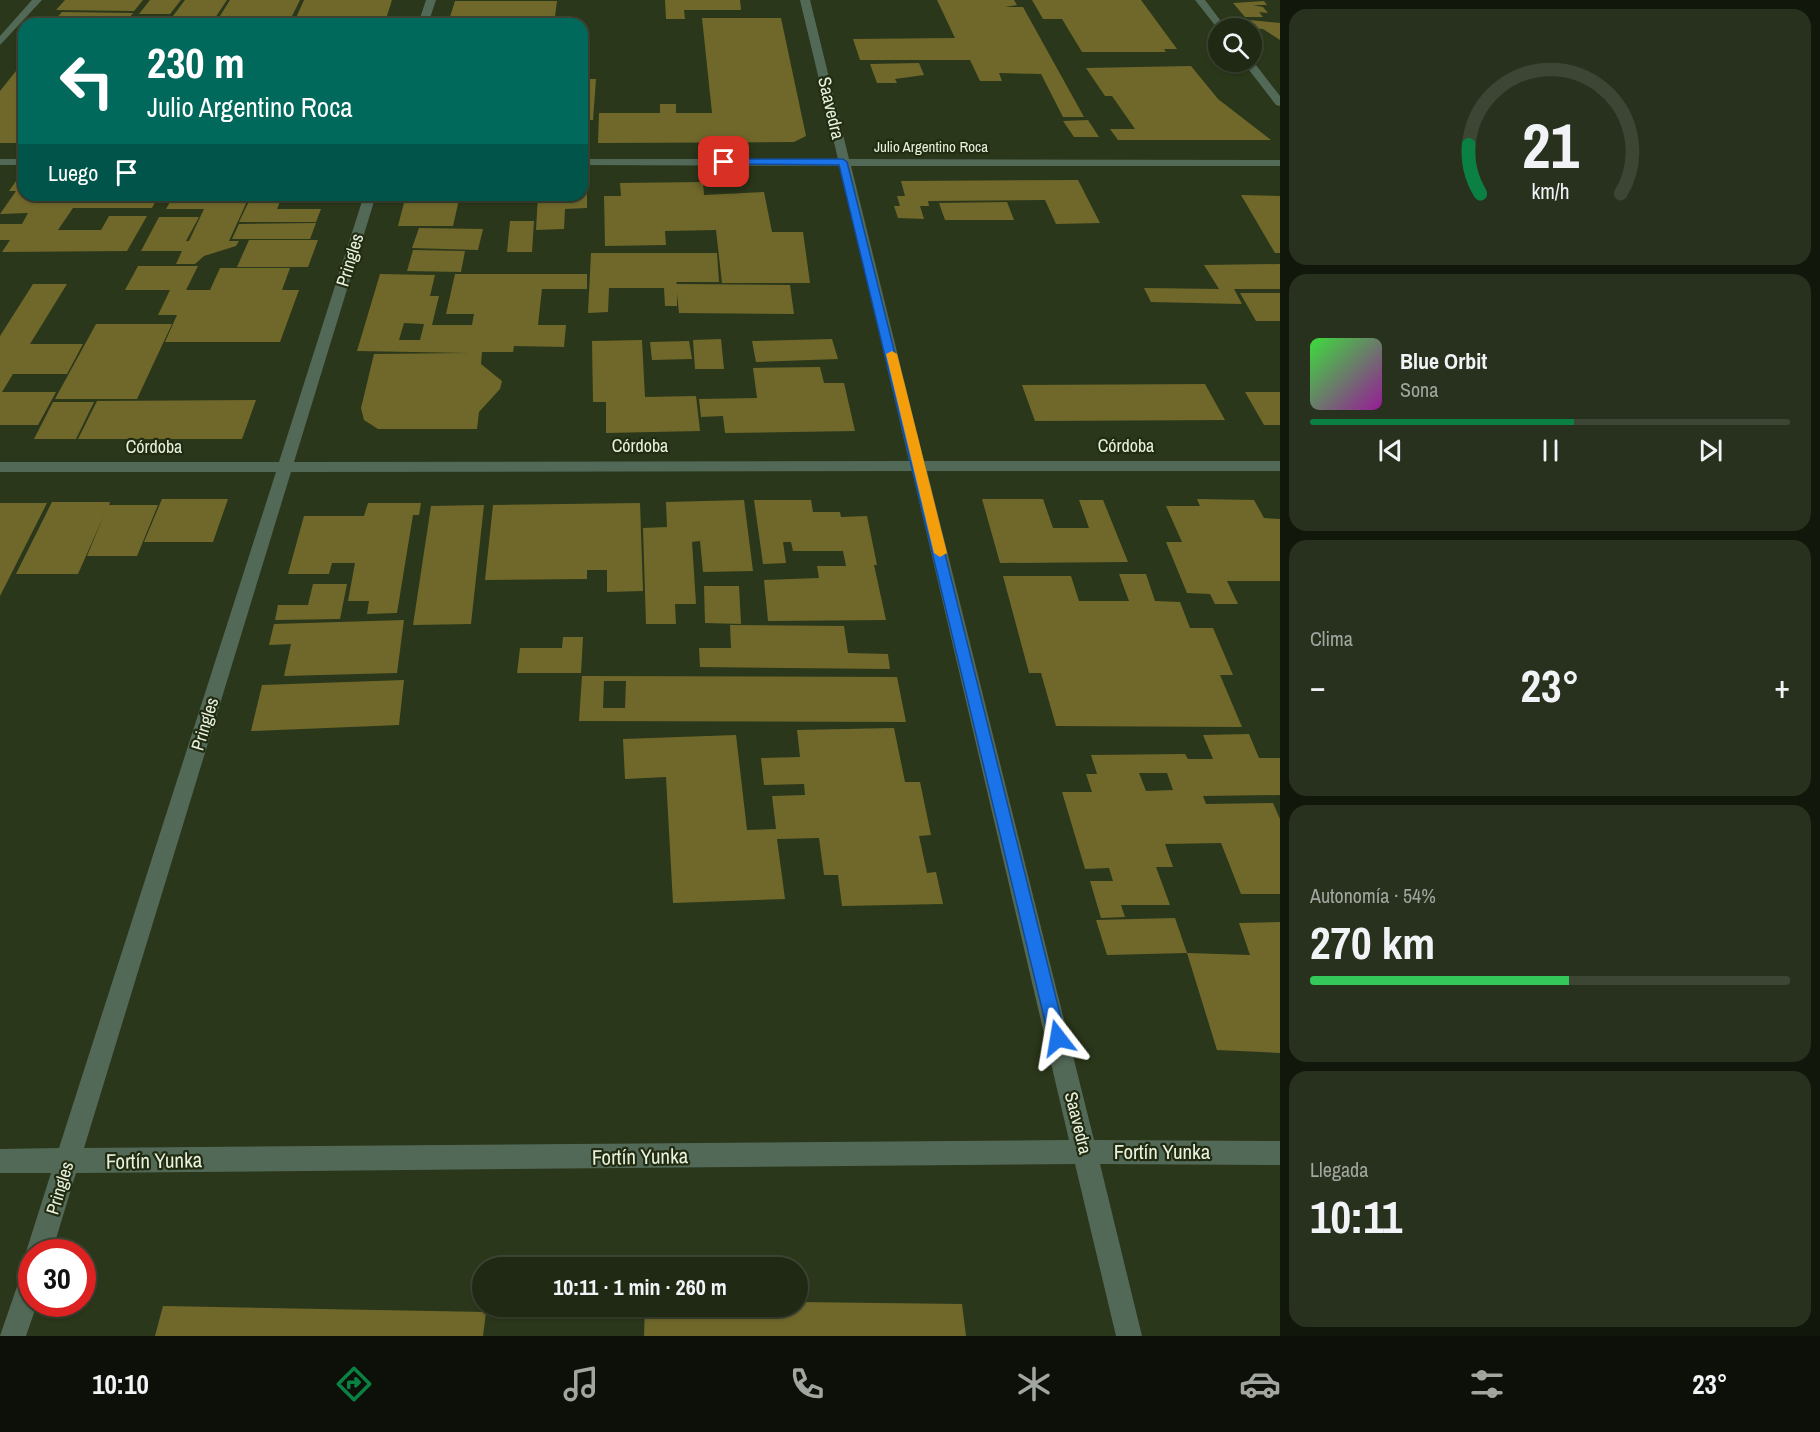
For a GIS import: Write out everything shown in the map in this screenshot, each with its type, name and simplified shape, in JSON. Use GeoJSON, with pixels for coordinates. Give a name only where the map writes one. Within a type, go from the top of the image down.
{"type":"FeatureCollection","features":[{"type":"Feature","properties":{"kind":"street"},"geometry":{"type":"LineString","coordinates":[[21,18],[37,0]]}},
{"type":"Feature","properties":{"kind":"street"},"geometry":{"type":"LineString","coordinates":[[425,18],[431,0]]}},
{"type":"Feature","properties":{"kind":"street","name":"Saavedra"},"geometry":{"type":"LineString","coordinates":[[805,0],[1129,1336]]}},
{"type":"Feature","properties":{"kind":"street"},"geometry":{"type":"LineString","coordinates":[[1200,0],[1214,18]]}},
{"type":"Feature","properties":{"kind":"street"},"geometry":{"type":"LineString","coordinates":[[0,42],[18,22]]}},
{"type":"Feature","properties":{"kind":"street"},"geometry":{"type":"LineString","coordinates":[[1256,72],[1280,103]]}},
{"type":"Feature","properties":{"kind":"street"},"geometry":{"type":"LineString","coordinates":[[0,162],[18,162]]}},
{"type":"Feature","properties":{"kind":"street","name":"Julio Argentino Roca"},"geometry":{"type":"LineString","coordinates":[[588,162],[1280,164]]}},
{"type":"Feature","properties":{"kind":"street","name":"Pringles"},"geometry":{"type":"LineString","coordinates":[[43,1239],[368,201]]}},
{"type":"Feature","properties":{"kind":"street","name":"Córdoba"},"geometry":{"type":"LineString","coordinates":[[0,467],[1280,466]]}},
{"type":"Feature","properties":{"kind":"street","name":"Fortín Yunka"},"geometry":{"type":"LineString","coordinates":[[0,1161],[1085,1152],[1280,1153]]}},
{"type":"Feature","properties":{"kind":"street"},"geometry":{"type":"LineString","coordinates":[[13,1336],[19,1317]]}},
{"type":"Feature","properties":{"kind":"building"},"geometry":{"type":"Polygon","coordinates":[[[65,0],[143,0],[134,11],[56,10],[65,0]]]}},
{"type":"Feature","properties":{"kind":"building"},"geometry":{"type":"Polygon","coordinates":[[[150,0],[181,0],[170,14],[139,14],[150,0]]]}},
{"type":"Feature","properties":{"kind":"building"},"geometry":{"type":"Polygon","coordinates":[[[185,0],[227,0],[215,18],[172,18],[185,0]]]}},
{"type":"Feature","properties":{"kind":"building"},"geometry":{"type":"Polygon","coordinates":[[[230,0],[300,0],[291,18],[219,18],[230,0]]]}},
{"type":"Feature","properties":{"kind":"building"},"geometry":{"type":"Polygon","coordinates":[[[304,0],[392,0],[386,18],[296,18],[304,0]]]}},
{"type":"Feature","properties":{"kind":"building"},"geometry":{"type":"Polygon","coordinates":[[[665,0],[740,0],[741,10],[684,10],[685,19],[666,19],[665,0]]]}},
{"type":"Feature","properties":{"kind":"building"},"geometry":{"type":"Polygon","coordinates":[[[937,0],[1014,0],[1017,5],[1005,7],[1023,7],[1084,117],[1063,117],[1041,74],[999,73],[1002,81],[980,81],[970,60],[860,60],[853,39],[955,38],[937,0]]]}},
{"type":"Feature","properties":{"kind":"building"},"geometry":{"type":"Polygon","coordinates":[[[1032,0],[1141,0],[1177,49],[1164,49],[1166,52],[1082,52],[1062,19],[1043,19],[1032,0]]]}},
{"type":"Feature","properties":{"kind":"building"},"geometry":{"type":"Polygon","coordinates":[[[455,1],[557,1],[555,16],[450,18],[455,1]]]}},
{"type":"Feature","properties":{"kind":"building"},"geometry":{"type":"Polygon","coordinates":[[[1264,1],[1267,5],[1253,5],[1263,7],[1268,13],[1259,12],[1263,17],[1245,17],[1233,3],[1264,1]]]}},
{"type":"Feature","properties":{"kind":"building"},"geometry":{"type":"Polygon","coordinates":[[[62,12],[133,13],[129,18],[56,18],[62,12]]]}},
{"type":"Feature","properties":{"kind":"building"},"geometry":{"type":"Polygon","coordinates":[[[702,18],[781,18],[806,136],[794,142],[598,143],[599,113],[660,113],[660,104],[676,104],[676,113],[712,113],[702,18]]]}},
{"type":"Feature","properties":{"kind":"building"},"geometry":{"type":"Polygon","coordinates":[[[1262,21],[1280,23],[1280,40],[1263,29],[1262,21]]]}},
{"type":"Feature","properties":{"kind":"building"},"geometry":{"type":"Polygon","coordinates":[[[919,63],[924,75],[895,79],[897,83],[877,83],[870,64],[919,63]]]}},
{"type":"Feature","properties":{"kind":"building"},"geometry":{"type":"Polygon","coordinates":[[[1191,66],[1218,99],[1271,140],[1118,140],[1110,129],[1135,129],[1112,96],[1105,96],[1086,68],[1191,66]]]}},
{"type":"Feature","properties":{"kind":"building"},"geometry":{"type":"Polygon","coordinates":[[[18,68],[18,143],[0,143],[0,91],[18,68]]]}},
{"type":"Feature","properties":{"kind":"building"},"geometry":{"type":"Polygon","coordinates":[[[588,79],[596,79],[593,120],[588,120],[588,79]]]}},
{"type":"Feature","properties":{"kind":"building"},"geometry":{"type":"Polygon","coordinates":[[[1088,120],[1099,137],[1074,137],[1063,121],[1088,120]]]}},
{"type":"Feature","properties":{"kind":"building"},"geometry":{"type":"Polygon","coordinates":[[[18,178],[18,201],[156,201],[152,208],[73,208],[58,230],[101,230],[109,216],[147,216],[127,251],[2,252],[10,240],[0,240],[0,224],[22,224],[28,213],[0,214],[16,191],[9,191],[18,178]]]}},
{"type":"Feature","properties":{"kind":"building"},"geometry":{"type":"Polygon","coordinates":[[[1078,180],[1100,223],[1056,224],[1045,200],[928,201],[929,206],[920,206],[924,219],[898,218],[894,206],[900,206],[897,196],[905,196],[901,181],[1078,180]]]}},
{"type":"Feature","properties":{"kind":"building"},"geometry":{"type":"Polygon","coordinates":[[[703,182],[704,195],[764,192],[772,232],[803,232],[810,283],[722,283],[716,230],[665,231],[666,245],[605,246],[604,196],[621,196],[620,183],[703,182]]]}},
{"type":"Feature","properties":{"kind":"building"},"geometry":{"type":"Polygon","coordinates":[[[1241,195],[1280,196],[1280,253],[1275,253],[1241,195]]]}},
{"type":"Feature","properties":{"kind":"building"},"geometry":{"type":"Polygon","coordinates":[[[171,201],[247,201],[229,241],[239,241],[236,246],[204,256],[195,264],[176,264],[182,251],[141,251],[159,217],[199,217],[186,241],[189,241],[204,209],[166,209],[171,201]]]}},
{"type":"Feature","properties":{"kind":"building"},"geometry":{"type":"Polygon","coordinates":[[[249,201],[280,201],[277,209],[321,209],[316,222],[239,222],[249,201]]]}},
{"type":"Feature","properties":{"kind":"building"},"geometry":{"type":"Polygon","coordinates":[[[404,201],[459,201],[453,226],[398,226],[404,201]]]}},
{"type":"Feature","properties":{"kind":"building"},"geometry":{"type":"Polygon","coordinates":[[[538,201],[587,201],[587,208],[565,209],[564,229],[536,230],[538,201]]]}},
{"type":"Feature","properties":{"kind":"building"},"geometry":{"type":"Polygon","coordinates":[[[1007,202],[1014,220],[945,220],[939,203],[1007,202]]]}},
{"type":"Feature","properties":{"kind":"building"},"geometry":{"type":"Polygon","coordinates":[[[510,221],[534,221],[532,252],[507,252],[510,221]]]}},
{"type":"Feature","properties":{"kind":"building"},"geometry":{"type":"Polygon","coordinates":[[[316,223],[310,239],[232,239],[239,224],[316,223]]]}},
{"type":"Feature","properties":{"kind":"building"},"geometry":{"type":"Polygon","coordinates":[[[419,228],[483,229],[478,250],[412,248],[419,228]]]}},
{"type":"Feature","properties":{"kind":"building"},"geometry":{"type":"Polygon","coordinates":[[[249,240],[318,240],[308,267],[237,267],[249,240]]]}},
{"type":"Feature","properties":{"kind":"building"},"geometry":{"type":"Polygon","coordinates":[[[413,250],[465,251],[461,272],[407,271],[413,250]]]}},
{"type":"Feature","properties":{"kind":"building"},"geometry":{"type":"Polygon","coordinates":[[[591,253],[717,253],[719,282],[677,282],[676,284],[790,285],[794,314],[679,313],[677,293],[677,306],[665,306],[664,288],[609,288],[608,312],[588,313],[591,253]]]}},
{"type":"Feature","properties":{"kind":"building"},"geometry":{"type":"Polygon","coordinates":[[[1280,264],[1280,289],[1234,289],[1242,304],[1151,302],[1144,288],[1219,289],[1204,265],[1280,264]]]}},
{"type":"Feature","properties":{"kind":"building"},"geometry":{"type":"Polygon","coordinates":[[[138,266],[198,266],[186,290],[210,290],[220,268],[290,268],[282,290],[299,290],[280,342],[165,342],[177,315],[158,315],[170,290],[125,290],[138,266]]]}},
{"type":"Feature","properties":{"kind":"building"},"geometry":{"type":"Polygon","coordinates":[[[380,274],[435,275],[430,296],[439,296],[432,325],[472,325],[474,314],[446,314],[455,274],[587,274],[587,289],[542,289],[538,325],[566,325],[564,347],[514,346],[513,352],[482,352],[481,364],[502,381],[500,389],[479,412],[477,429],[378,429],[364,420],[361,408],[374,354],[469,353],[357,351],[380,274]],[[404,323],[399,340],[420,340],[424,324],[404,323]]]}},
{"type":"Feature","properties":{"kind":"building"},"geometry":{"type":"Polygon","coordinates":[[[33,284],[67,284],[30,344],[83,344],[67,374],[13,374],[2,392],[56,392],[38,425],[0,425],[0,336],[33,284]]]}},
{"type":"Feature","properties":{"kind":"building"},"geometry":{"type":"Polygon","coordinates":[[[1240,293],[1280,293],[1280,321],[1256,321],[1240,293]]]}},
{"type":"Feature","properties":{"kind":"building"},"geometry":{"type":"Polygon","coordinates":[[[96,324],[172,324],[137,399],[55,399],[96,324]]]}},
{"type":"Feature","properties":{"kind":"building"},"geometry":{"type":"Polygon","coordinates":[[[721,339],[724,369],[695,369],[693,340],[721,339]]]}},
{"type":"Feature","properties":{"kind":"building"},"geometry":{"type":"Polygon","coordinates":[[[832,339],[838,359],[756,362],[752,341],[832,339]]]}},
{"type":"Feature","properties":{"kind":"building"},"geometry":{"type":"Polygon","coordinates":[[[642,340],[645,397],[696,396],[700,431],[606,433],[606,402],[593,402],[592,341],[642,340]]]}},
{"type":"Feature","properties":{"kind":"building"},"geometry":{"type":"Polygon","coordinates":[[[689,341],[692,359],[652,360],[650,342],[689,341]]]}},
{"type":"Feature","properties":{"kind":"building"},"geometry":{"type":"Polygon","coordinates":[[[820,367],[824,383],[844,383],[855,431],[725,433],[723,416],[701,417],[699,399],[757,398],[753,368],[820,367]]]}},
{"type":"Feature","properties":{"kind":"building"},"geometry":{"type":"Polygon","coordinates":[[[1205,384],[1225,420],[1035,421],[1022,385],[1205,384]]]}},
{"type":"Feature","properties":{"kind":"building"},"geometry":{"type":"Polygon","coordinates":[[[1245,392],[1280,392],[1280,425],[1264,425],[1245,392]]]}},
{"type":"Feature","properties":{"kind":"building"},"geometry":{"type":"Polygon","coordinates":[[[256,400],[242,439],[78,439],[97,401],[256,400]]]}},
{"type":"Feature","properties":{"kind":"building"},"geometry":{"type":"Polygon","coordinates":[[[53,402],[94,402],[76,439],[34,439],[53,402]]]}},
{"type":"Feature","properties":{"kind":"building"},"geometry":{"type":"Polygon","coordinates":[[[162,499],[228,499],[213,542],[144,542],[162,499]]]}},
{"type":"Feature","properties":{"kind":"building"},"geometry":{"type":"Polygon","coordinates":[[[982,499],[1043,499],[1053,528],[1089,528],[1079,500],[1103,500],[1128,562],[1000,563],[982,499]]]}},
{"type":"Feature","properties":{"kind":"building"},"geometry":{"type":"Polygon","coordinates":[[[1197,499],[1254,500],[1264,518],[1280,519],[1280,581],[1227,581],[1238,604],[1215,604],[1210,594],[1187,593],[1166,542],[1182,542],[1166,506],[1200,506],[1197,499]]]}},
{"type":"Feature","properties":{"kind":"building"},"geometry":{"type":"Polygon","coordinates":[[[744,500],[753,571],[703,572],[700,541],[692,542],[696,604],[675,604],[676,624],[646,624],[643,528],[667,527],[666,502],[744,500]]]}},
{"type":"Feature","properties":{"kind":"building"},"geometry":{"type":"Polygon","coordinates":[[[754,500],[811,500],[813,512],[840,512],[841,517],[867,516],[877,565],[874,565],[886,620],[768,621],[764,580],[819,578],[817,566],[846,566],[843,551],[793,551],[791,542],[783,542],[786,563],[763,564],[754,500]]]}},
{"type":"Feature","properties":{"kind":"building"},"geometry":{"type":"Polygon","coordinates":[[[52,502],[158,505],[137,556],[87,556],[104,515],[78,574],[16,574],[52,502]]]}},
{"type":"Feature","properties":{"kind":"building"},"geometry":{"type":"Polygon","coordinates":[[[0,503],[47,503],[0,596],[0,503]]]}},
{"type":"Feature","properties":{"kind":"building"},"geometry":{"type":"Polygon","coordinates":[[[368,503],[421,503],[419,515],[413,515],[397,613],[367,614],[369,601],[348,601],[355,563],[332,563],[329,574],[288,574],[304,516],[364,516],[368,503]]]}},
{"type":"Feature","properties":{"kind":"building"},"geometry":{"type":"Polygon","coordinates":[[[640,503],[643,591],[607,592],[607,570],[587,570],[587,579],[485,580],[493,505],[640,503]]]}},
{"type":"Feature","properties":{"kind":"building"},"geometry":{"type":"Polygon","coordinates":[[[484,505],[471,624],[413,625],[431,506],[484,505]]]}},
{"type":"Feature","properties":{"kind":"building"},"geometry":{"type":"Polygon","coordinates":[[[1119,574],[1146,574],[1155,601],[1180,602],[1190,628],[1213,628],[1233,675],[1220,675],[1242,727],[1056,726],[1041,673],[1029,673],[1003,576],[1071,576],[1079,601],[1129,601],[1119,574]]]}},
{"type":"Feature","properties":{"kind":"building"},"geometry":{"type":"Polygon","coordinates":[[[313,584],[347,584],[340,619],[275,620],[278,605],[308,605],[313,584]]]}},
{"type":"Feature","properties":{"kind":"building"},"geometry":{"type":"Polygon","coordinates":[[[704,586],[739,586],[741,624],[705,623],[704,586]]]}},
{"type":"Feature","properties":{"kind":"building"},"geometry":{"type":"Polygon","coordinates":[[[404,620],[397,673],[284,676],[291,644],[269,645],[274,624],[404,620]]]}},
{"type":"Feature","properties":{"kind":"building"},"geometry":{"type":"Polygon","coordinates":[[[730,625],[844,626],[848,653],[888,654],[890,669],[700,667],[699,648],[731,648],[730,625]]]}},
{"type":"Feature","properties":{"kind":"building"},"geometry":{"type":"Polygon","coordinates":[[[563,637],[583,637],[581,673],[517,673],[520,648],[562,648],[563,637]]]}},
{"type":"Feature","properties":{"kind":"building"},"geometry":{"type":"Polygon","coordinates":[[[582,676],[897,677],[906,722],[579,721],[582,676]],[[604,681],[603,708],[625,708],[626,681],[604,681]]]}},
{"type":"Feature","properties":{"kind":"building"},"geometry":{"type":"Polygon","coordinates":[[[404,680],[399,725],[251,731],[262,685],[404,680]]]}},
{"type":"Feature","properties":{"kind":"building"},"geometry":{"type":"Polygon","coordinates":[[[894,728],[905,782],[920,782],[931,835],[919,836],[927,873],[936,872],[943,904],[842,906],[838,875],[824,875],[819,838],[777,839],[785,899],[673,903],[666,777],[625,779],[623,739],[736,735],[747,830],[776,829],[772,796],[805,795],[804,784],[764,785],[761,758],[800,757],[797,730],[894,728]]]}},
{"type":"Feature","properties":{"kind":"building"},"geometry":{"type":"Polygon","coordinates":[[[1249,734],[1259,758],[1280,758],[1280,795],[1203,796],[1206,804],[1273,803],[1280,819],[1280,894],[1241,894],[1221,843],[1165,844],[1173,867],[1156,867],[1170,905],[1121,905],[1125,917],[1101,918],[1090,881],[1113,881],[1109,868],[1085,869],[1062,792],[1092,792],[1086,774],[1097,774],[1091,755],[1185,754],[1188,759],[1213,759],[1203,735],[1249,734]],[[1139,773],[1146,791],[1173,790],[1167,773],[1139,773]]]}},
{"type":"Feature","properties":{"kind":"building"},"geometry":{"type":"Polygon","coordinates":[[[1175,918],[1187,953],[1107,955],[1096,920],[1175,918]]]}},
{"type":"Feature","properties":{"kind":"building"},"geometry":{"type":"Polygon","coordinates":[[[1280,922],[1280,1053],[1217,1050],[1187,953],[1250,955],[1239,923],[1280,922]]]}},
{"type":"Feature","properties":{"kind":"building"},"geometry":{"type":"Polygon","coordinates":[[[808,1302],[962,1304],[966,1336],[644,1336],[645,1317],[808,1317],[808,1302]]]}},
{"type":"Feature","properties":{"kind":"building"},"geometry":{"type":"Polygon","coordinates":[[[163,1306],[472,1312],[472,1317],[485,1317],[483,1336],[155,1336],[163,1306]]]}},
{"type":"Feature","properties":{"kind":"slow traffic"},"geometry":{"type":"LineString","coordinates":[[892,354],[940,553]]}},
{"type":"Feature","properties":{"kind":"route"},"geometry":{"type":"LineString","coordinates":[[724,162],[843,162],[1058,1038]]}}]}
